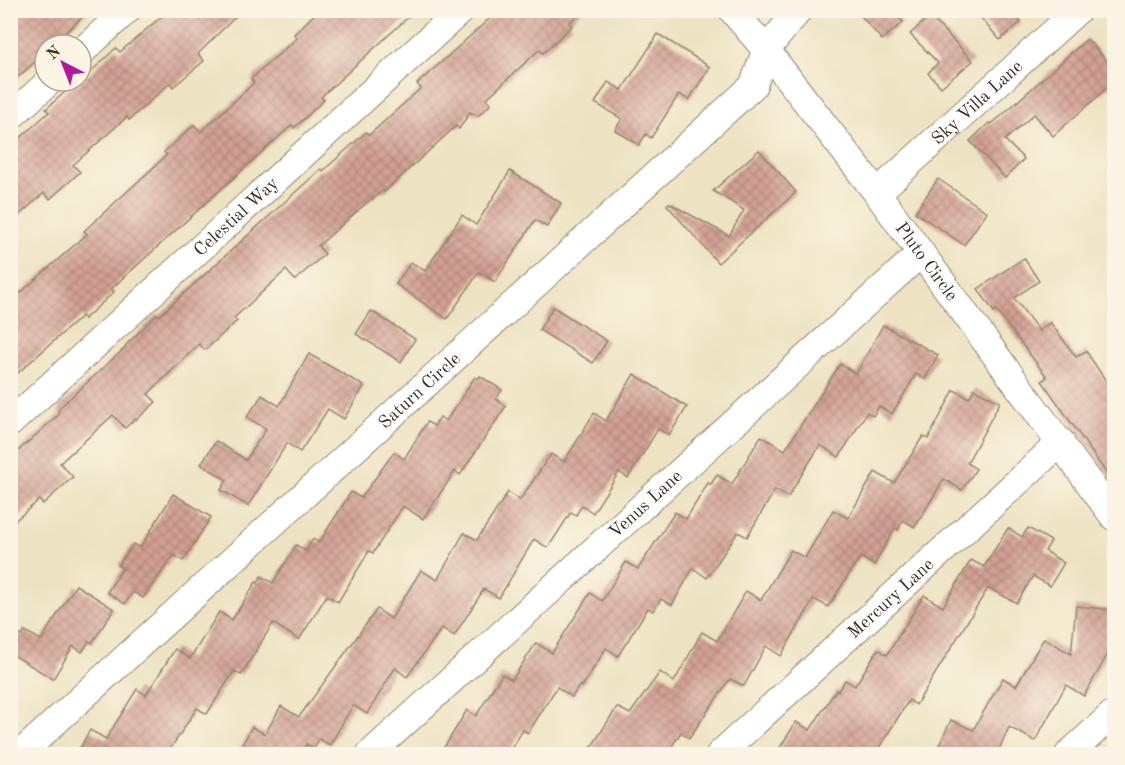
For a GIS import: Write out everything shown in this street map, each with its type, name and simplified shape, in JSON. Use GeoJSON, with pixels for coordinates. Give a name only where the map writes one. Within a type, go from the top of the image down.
{"type":"FeatureCollection","features":[{"type":"Feature","properties":{"kind":"street"},"geometry":{"type":"LineString","coordinates":[[93,41],[127,10]]}},
{"type":"Feature","properties":{"kind":"street","name":"Celestial Way"},"geometry":{"type":"LineString","coordinates":[[10,423],[461,10]]}},
{"type":"Feature","properties":{"kind":"street","name":"Pluto Circle"},"geometry":{"type":"LineString","coordinates":[[732,10],[766,50],[877,193],[1114,517]]}},
{"type":"Feature","properties":{"kind":"street","name":"Saturn Circle"},"geometry":{"type":"LineString","coordinates":[[20,754],[753,86],[766,50],[799,10]]}},
{"type":"Feature","properties":{"kind":"street","name":"Sky Villa Lane"},"geometry":{"type":"LineString","coordinates":[[877,193],[1077,10]]}},
{"type":"Feature","properties":{"kind":"street"},"geometry":{"type":"LineString","coordinates":[[10,117],[37,93]]}},
{"type":"Feature","properties":{"kind":"street","name":"Venus Lane"},"geometry":{"type":"LineString","coordinates":[[370,754],[921,253]]}},
{"type":"Feature","properties":{"kind":"street","name":"Mercury Lane"},"geometry":{"type":"LineString","coordinates":[[720,754],[1061,442]]}},
{"type":"Feature","properties":{"kind":"street"},"geometry":{"type":"LineString","coordinates":[[1069,754],[1114,713]]}},
{"type":"Feature","properties":{"kind":"building"},"geometry":{"type":"Polygon","coordinates":[[[10,10],[90,10],[65,33],[33,33],[33,64],[10,84],[10,10]]]}},
{"type":"Feature","properties":{"kind":"building"},"geometry":{"type":"Polygon","coordinates":[[[169,10],[242,10],[198,54],[204,61],[173,87],[170,83],[129,120],[127,117],[73,165],[80,172],[50,199],[44,193],[10,223],[10,147],[49,112],[46,109],[64,93],[93,93],[93,70],[116,48],[120,52],[169,10]]]}},
{"type":"Feature","properties":{"kind":"building"},"geometry":{"type":"Polygon","coordinates":[[[319,10],[416,10],[321,97],[324,100],[294,128],[292,125],[111,289],[114,292],[84,319],[82,316],[10,380],[10,302],[87,234],[84,231],[167,155],[164,152],[194,125],[201,132],[254,83],[251,79],[297,38],[294,34],[319,10]]]}},
{"type":"Feature","properties":{"kind":"building"},"geometry":{"type":"Polygon","coordinates":[[[499,10],[583,10],[569,23],[572,26],[543,53],[539,50],[486,99],[491,104],[478,116],[470,112],[459,129],[456,126],[384,192],[383,190],[372,198],[318,246],[325,254],[295,280],[286,270],[234,318],[237,321],[205,350],[199,344],[148,394],[156,402],[136,420],[125,428],[113,415],[60,463],[73,477],[43,504],[39,500],[10,525],[10,458],[58,415],[59,408],[126,347],[157,314],[159,316],[321,169],[323,171],[366,132],[369,135],[421,88],[417,84],[499,10]]]}},
{"type":"Feature","properties":{"kind":"building"},"geometry":{"type":"Polygon","coordinates":[[[856,10],[892,10],[903,22],[882,40],[856,10]]]}},
{"type":"Feature","properties":{"kind":"building"},"geometry":{"type":"Polygon","coordinates":[[[974,10],[1010,10],[1021,22],[1000,40],[974,10]]]}},
{"type":"Feature","properties":{"kind":"building"},"geometry":{"type":"Polygon","coordinates":[[[930,16],[973,61],[941,87],[928,73],[938,63],[910,34],[930,16]]]}},
{"type":"Feature","properties":{"kind":"building"},"geometry":{"type":"Polygon","coordinates":[[[658,34],[710,67],[689,100],[679,94],[651,138],[646,134],[639,145],[615,130],[622,119],[595,103],[608,82],[622,90],[658,34]]]}},
{"type":"Feature","properties":{"kind":"building"},"geometry":{"type":"Polygon","coordinates":[[[1087,39],[1114,68],[1114,82],[1053,136],[1034,114],[1005,140],[1024,159],[1005,178],[970,141],[1087,39]]]}},
{"type":"Feature","properties":{"kind":"building"},"geometry":{"type":"Polygon","coordinates":[[[759,150],[796,192],[718,263],[667,205],[669,203],[729,236],[744,210],[713,191],[759,150]]]}},
{"type":"Feature","properties":{"kind":"building"},"geometry":{"type":"Polygon","coordinates":[[[510,171],[561,203],[547,227],[535,220],[495,282],[479,272],[447,319],[396,284],[411,262],[425,271],[462,215],[476,225],[510,171]]]}},
{"type":"Feature","properties":{"kind":"building"},"geometry":{"type":"Polygon","coordinates":[[[938,179],[987,212],[964,245],[915,212],[938,179]]]}},
{"type":"Feature","properties":{"kind":"building"},"geometry":{"type":"Polygon","coordinates":[[[1024,258],[1039,281],[1014,298],[1039,331],[1050,322],[1076,357],[1086,351],[1114,393],[1114,484],[1042,381],[1047,377],[978,289],[1024,258]]]}},
{"type":"Feature","properties":{"kind":"building"},"geometry":{"type":"Polygon","coordinates":[[[553,307],[607,341],[593,363],[539,330],[553,307]]]}},
{"type":"Feature","properties":{"kind":"building"},"geometry":{"type":"Polygon","coordinates":[[[371,311],[415,339],[401,362],[356,334],[371,311]]]}},
{"type":"Feature","properties":{"kind":"building"},"geometry":{"type":"Polygon","coordinates":[[[883,325],[938,355],[925,379],[916,374],[892,414],[879,406],[873,416],[867,412],[839,457],[820,445],[788,497],[775,490],[747,537],[738,532],[707,578],[693,568],[672,605],[661,599],[653,611],[648,608],[618,656],[606,648],[582,687],[580,685],[572,697],[557,687],[528,733],[523,730],[508,754],[440,754],[467,710],[476,716],[502,674],[512,680],[536,643],[552,653],[590,593],[602,601],[626,562],[638,569],[675,512],[686,519],[708,483],[711,484],[717,475],[732,484],[761,436],[785,450],[840,364],[856,374],[883,325]]]}},
{"type":"Feature","properties":{"kind":"building"},"geometry":{"type":"Polygon","coordinates":[[[309,354],[364,386],[344,419],[328,409],[300,452],[287,443],[248,506],[221,490],[227,480],[201,464],[216,441],[246,460],[266,429],[247,417],[262,395],[279,406],[309,354]]]}},
{"type":"Feature","properties":{"kind":"building"},"geometry":{"type":"Polygon","coordinates":[[[634,374],[687,407],[669,435],[658,429],[628,478],[619,472],[593,513],[582,505],[576,515],[571,512],[548,548],[534,539],[499,598],[484,589],[454,636],[442,628],[407,677],[395,668],[367,714],[353,705],[330,745],[319,739],[314,749],[306,744],[301,753],[305,754],[237,754],[252,727],[265,734],[281,706],[299,717],[377,609],[391,619],[421,570],[437,580],[464,533],[477,540],[508,492],[520,500],[551,454],[564,462],[594,413],[606,421],[634,374]]]}},
{"type":"Feature","properties":{"kind":"building"},"geometry":{"type":"Polygon","coordinates":[[[480,376],[502,390],[496,399],[506,406],[460,475],[455,471],[423,519],[403,506],[373,553],[369,551],[338,602],[327,595],[299,640],[273,623],[241,675],[234,671],[207,714],[197,708],[167,754],[77,754],[90,730],[106,739],[137,689],[146,695],[175,649],[190,659],[219,612],[232,620],[261,576],[273,583],[296,545],[306,551],[313,539],[319,543],[351,492],[361,498],[394,452],[404,459],[427,422],[434,426],[440,417],[446,421],[475,377],[478,379],[480,376]]]}},
{"type":"Feature","properties":{"kind":"building"},"geometry":{"type":"Polygon","coordinates":[[[974,389],[1000,402],[967,463],[976,469],[962,490],[944,479],[915,527],[903,520],[898,530],[895,528],[874,565],[860,557],[828,607],[814,599],[781,656],[766,646],[744,686],[730,679],[689,738],[681,732],[667,754],[587,754],[617,707],[630,714],[660,672],[674,682],[702,632],[717,641],[746,591],[761,600],[791,550],[805,558],[833,510],[848,518],[875,472],[894,483],[923,436],[928,439],[954,390],[969,398],[974,389]]]}},
{"type":"Feature","properties":{"kind":"building"},"geometry":{"type":"Polygon","coordinates":[[[173,494],[211,517],[183,561],[174,555],[143,598],[133,592],[125,604],[107,592],[123,568],[118,566],[133,544],[140,548],[173,494]]]}},
{"type":"Feature","properties":{"kind":"building"},"geometry":{"type":"Polygon","coordinates":[[[1008,528],[1022,537],[1028,528],[1051,541],[1045,551],[1064,563],[1050,586],[1033,576],[1017,603],[988,588],[916,705],[909,700],[875,754],[776,754],[796,722],[810,730],[845,680],[855,686],[878,649],[887,655],[924,595],[943,607],[971,560],[984,567],[1008,528]]]}},
{"type":"Feature","properties":{"kind":"building"},"geometry":{"type":"Polygon","coordinates":[[[76,585],[114,609],[92,643],[89,641],[82,652],[73,646],[53,679],[10,653],[10,630],[22,636],[25,631],[41,640],[76,585]]]}},
{"type":"Feature","properties":{"kind":"building"},"geometry":{"type":"Polygon","coordinates":[[[1076,606],[1114,610],[1114,643],[1084,696],[1066,685],[1035,741],[1009,727],[997,754],[935,754],[951,720],[973,730],[1003,678],[1016,686],[1044,638],[1071,654],[1076,606]]]}}]}
